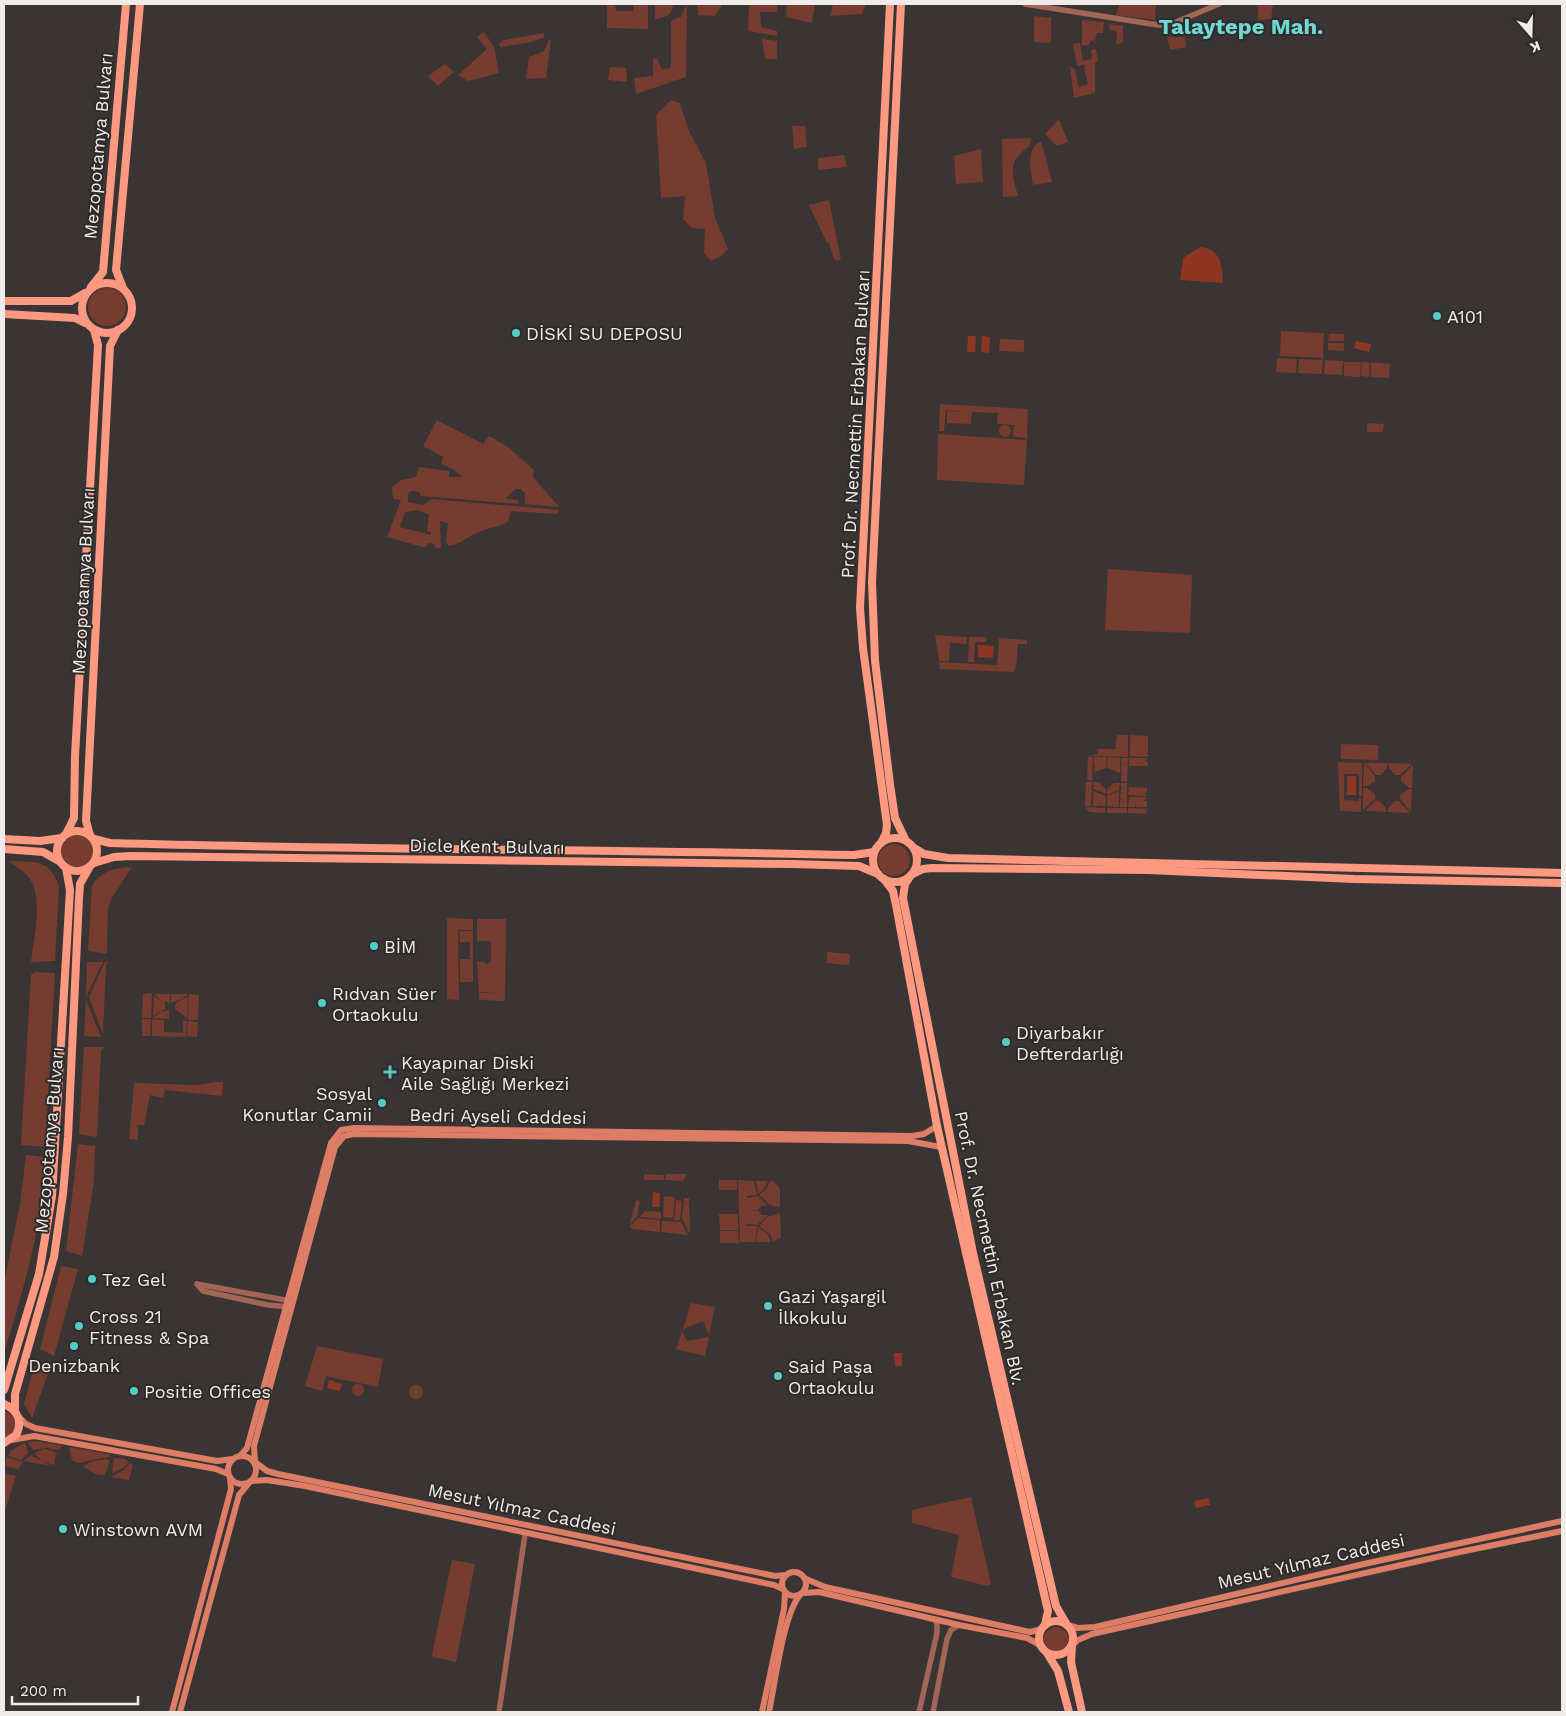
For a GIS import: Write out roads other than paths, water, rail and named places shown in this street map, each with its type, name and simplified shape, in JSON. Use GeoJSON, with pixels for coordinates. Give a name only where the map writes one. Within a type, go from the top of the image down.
{"type":"FeatureCollection","features":[{"type":"Feature","properties":{"kind":"main road","name":"Mezopotamya Bulvarı"},"geometry":{"type":"LineString","coordinates":[[88,290],[103,272],[126,4]]}},
{"type":"Feature","properties":{"kind":"main road","name":"Mezopotamya Bulvarı"},"geometry":{"type":"LineString","coordinates":[[123,288],[116,270],[140,4]]}},
{"type":"Feature","properties":{"kind":"main road","name":"Prof. Dr. Necmettin Erbakan Bulvarı"},"geometry":{"type":"LineString","coordinates":[[881,843],[886,833],[886,825],[863,648],[860,608],[890,4]]}},
{"type":"Feature","properties":{"kind":"main road","name":"Prof. Dr. Necmettin Erbakan Bulvarı"},"geometry":{"type":"LineString","coordinates":[[901,4],[872,582],[875,661],[890,784],[895,818],[905,839]]}},
{"type":"Feature","properties":{"kind":"main road"},"geometry":{"type":"LineString","coordinates":[[4,301],[71,300],[107,282],[123,288],[132,302],[132,310],[125,325],[110,333],[91,327],[75,318],[4,314]]}},
{"type":"Feature","properties":{"kind":"main road"},"geometry":{"type":"LineString","coordinates":[[88,290],[81,309],[91,327]]}},
{"type":"Feature","properties":{"kind":"main road","name":"Mezopotamya Bulvarı"},"geometry":{"type":"LineString","coordinates":[[64,836],[74,818],[75,756],[98,345],[91,327]]}},
{"type":"Feature","properties":{"kind":"main road","name":"Mezopotamya Bulvarı"},"geometry":{"type":"LineString","coordinates":[[92,837],[86,821],[110,346],[118,330]]}},
{"type":"Feature","properties":{"kind":"main road"},"geometry":{"type":"LineString","coordinates":[[4,839],[40,842],[64,836],[78,830],[92,837],[98,852],[91,866],[77,872],[66,868],[60,861],[43,852],[4,848]]}},
{"type":"Feature","properties":{"kind":"main road"},"geometry":{"type":"LineString","coordinates":[[60,861],[57,849],[64,836]]}},
{"type":"Feature","properties":{"kind":"main road","name":"Dicle Kent Bulvarı"},"geometry":{"type":"LineString","coordinates":[[92,837],[110,843],[219,846],[619,850],[854,855],[874,852]]}},
{"type":"Feature","properties":{"kind":"main road"},"geometry":{"type":"LineString","coordinates":[[1562,873],[948,858],[924,854],[905,839],[892,837],[881,843],[874,852],[873,864],[881,876],[898,882],[923,869],[932,868],[1140,870],[1562,883]]}},
{"type":"Feature","properties":{"kind":"main road"},"geometry":{"type":"LineString","coordinates":[[911,875],[917,862],[914,848]]}},
{"type":"Feature","properties":{"kind":"main road","name":"Dicle Kent Bulvarı"},"geometry":{"type":"LineString","coordinates":[[91,866],[114,857],[130,856],[793,864],[859,866],[881,876]]}},
{"type":"Feature","properties":{"kind":"main road","name":"Mezopotamya Bulvarı"},"geometry":{"type":"LineString","coordinates":[[8,1442],[19,1430],[15,1394],[54,1256],[59,1222],[68,1137],[80,884],[91,866]]}},
{"type":"Feature","properties":{"kind":"main road","name":"Mezopotamya Bulvarı"},"geometry":{"type":"LineString","coordinates":[[4,1390],[39,1274],[52,1196],[70,890],[66,868]]}},
{"type":"Feature","properties":{"kind":"main road","name":"Prof. Dr. Necmettin Erbakan Blv."},"geometry":{"type":"LineString","coordinates":[[911,875],[905,884],[903,898],[957,1179],[1056,1606],[1067,1625]]}},
{"type":"Feature","properties":{"kind":"main road","name":"Prof. Dr. Necmettin Erbakan Blv."},"geometry":{"type":"LineString","coordinates":[[881,876],[892,891],[898,913],[941,1147],[1048,1611],[1048,1618],[1043,1627]]}},
{"type":"Feature","properties":{"kind":"main road","name":"Bedri Ayseli Caddesi"},"geometry":{"type":"LineString","coordinates":[[255,1462],[254,1446],[331,1143],[341,1130],[354,1128],[912,1136],[924,1134],[937,1126]]}},
{"type":"Feature","properties":{"kind":"main road","name":"Bedri Ayseli Caddesi"},"geometry":{"type":"LineString","coordinates":[[237,1458],[247,1448],[335,1147],[344,1136],[350,1134],[908,1141],[941,1147]]}},
{"type":"Feature","properties":{"kind":"main road"},"geometry":{"type":"LineString","coordinates":[[4,1404],[26,1424],[36,1428],[217,1461],[247,1457],[255,1462],[256,1473],[239,1495],[180,1712]]}},
{"type":"Feature","properties":{"kind":"main road"},"geometry":{"type":"LineString","coordinates":[[8,1442],[34,1436],[216,1468],[236,1483],[250,1482]]}},
{"type":"Feature","properties":{"kind":"main road"},"geometry":{"type":"LineString","coordinates":[[172,1712],[230,1489],[229,1465],[237,1458]]}},
{"type":"Feature","properties":{"kind":"main road","name":"Mesut Yılmaz Caddesi"},"geometry":{"type":"LineString","coordinates":[[255,1462],[266,1471],[278,1474],[775,1576],[786,1575]]}},
{"type":"Feature","properties":{"kind":"main road","name":"Mesut Yılmaz Caddesi"},"geometry":{"type":"LineString","coordinates":[[250,1482],[267,1480],[305,1486],[525,1534],[774,1585],[784,1591]]}},
{"type":"Feature","properties":{"kind":"main road","name":"Mesut Yılmaz Caddesi"},"geometry":{"type":"LineString","coordinates":[[1067,1625],[1078,1628],[1095,1626],[1562,1521]]}},
{"type":"Feature","properties":{"kind":"main road","name":"Mesut Yılmaz Caddesi"},"geometry":{"type":"LineString","coordinates":[[1072,1646],[1078,1640],[1092,1634],[1562,1531]]}},
{"type":"Feature","properties":{"kind":"main road"},"geometry":{"type":"LineString","coordinates":[[762,1712],[784,1609],[782,1582],[786,1575],[797,1572],[806,1579],[825,1587],[1030,1632],[1056,1621],[1067,1625],[1073,1634],[1071,1662],[1082,1712]]}},
{"type":"Feature","properties":{"kind":"main road"},"geometry":{"type":"LineString","coordinates":[[769,1712],[786,1624],[791,1608],[806,1586],[806,1579]]}},
{"type":"Feature","properties":{"kind":"main road"},"geometry":{"type":"LineString","coordinates":[[784,1591],[792,1596],[819,1592],[935,1620],[1027,1638],[1040,1645],[1058,1671],[1069,1712]]}},
{"type":"Feature","properties":{"kind":"main road"},"geometry":{"type":"LineString","coordinates":[[1040,1645],[1039,1634],[1043,1627]]}},
{"type":"Feature","properties":{"kind":"main road"},"geometry":{"type":"LineString","coordinates":[[1047,1653],[1063,1654],[1072,1646]]}},
{"type":"Feature","properties":{"kind":"street"},"geometry":{"type":"LineString","coordinates":[[1025,4],[1158,25],[1169,25],[1219,4]]}},
{"type":"Feature","properties":{"kind":"street"},"geometry":{"type":"LineString","coordinates":[[197,1284],[290,1304],[268,1305],[203,1291],[197,1284]]}},
{"type":"Feature","properties":{"kind":"street"},"geometry":{"type":"LineString","coordinates":[[499,1712],[525,1534]]}},
{"type":"Feature","properties":{"kind":"street"},"geometry":{"type":"LineString","coordinates":[[918,1712],[936,1633],[937,1624],[935,1620]]}},
{"type":"Feature","properties":{"kind":"street"},"geometry":{"type":"LineString","coordinates":[[932,1712],[947,1639],[951,1630],[959,1625]]}},
{"type":"Feature","properties":{"kind":"place","name":"A101"},"geometry":{"type":"Point","coordinates":[1437,316]}},
{"type":"Feature","properties":{"kind":"place","name":"DİSKİ SU DEPOSU"},"geometry":{"type":"Point","coordinates":[516,333]}},
{"type":"Feature","properties":{"kind":"place","name":"BİM"},"geometry":{"type":"Point","coordinates":[374,946]}},
{"type":"Feature","properties":{"kind":"place","name":"Rıdvan Süer Ortaokulu"},"geometry":{"type":"Point","coordinates":[322,1003]}},
{"type":"Feature","properties":{"kind":"place","name":"Diyarbakır Defterdarlığı"},"geometry":{"type":"Point","coordinates":[1006,1042]}},
{"type":"Feature","properties":{"kind":"place","name":"Kayapınar Diski Aile Sağlığı Merkezi"},"geometry":{"type":"Point","coordinates":[390,1072]}},
{"type":"Feature","properties":{"kind":"place","name":"Sosyal Konutlar Camii"},"geometry":{"type":"Point","coordinates":[382,1103]}},
{"type":"Feature","properties":{"kind":"place","name":"Tez Gel"},"geometry":{"type":"Point","coordinates":[92,1279]}},
{"type":"Feature","properties":{"kind":"place","name":"Gazi Yaşargil İlkokulu"},"geometry":{"type":"Point","coordinates":[768,1306]}},
{"type":"Feature","properties":{"kind":"place","name":"Cross 21 Fitness & Spa"},"geometry":{"type":"Point","coordinates":[79,1326]}},
{"type":"Feature","properties":{"kind":"place","name":"Denizbank"},"geometry":{"type":"Point","coordinates":[74,1346]}},
{"type":"Feature","properties":{"kind":"place","name":"Said Paşa Ortaokulu"},"geometry":{"type":"Point","coordinates":[778,1376]}},
{"type":"Feature","properties":{"kind":"place","name":"Positie Offices"},"geometry":{"type":"Point","coordinates":[134,1391]}},
{"type":"Feature","properties":{"kind":"place","name":"Winstown AVM"},"geometry":{"type":"Point","coordinates":[63,1529]}},
{"type":"Feature","properties":{"kind":"district","name":"Talaytepe Mah."},"geometry":{"type":"Point","coordinates":[1241,26]}}]}
